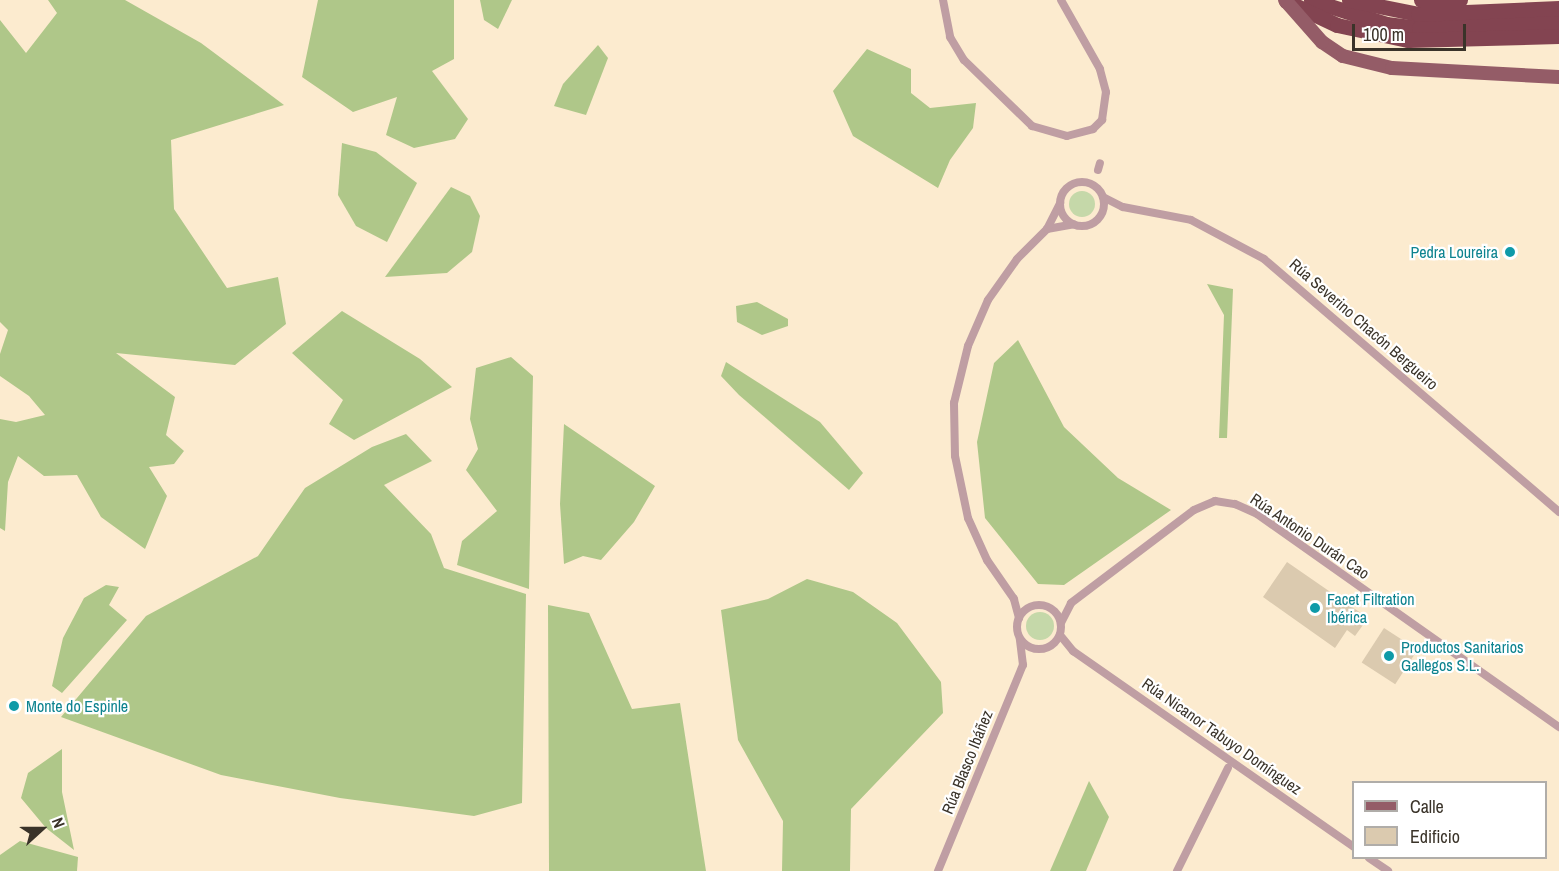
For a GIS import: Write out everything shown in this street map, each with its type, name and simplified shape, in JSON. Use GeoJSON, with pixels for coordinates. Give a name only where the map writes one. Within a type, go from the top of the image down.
{"type":"FeatureCollection","features":[{"type":"Feature","properties":{"kind":"highway"},"geometry":{"type":"LineString","coordinates":[[1284,0],[1337,25],[1408,40],[1559,36]]}},
{"type":"Feature","properties":{"kind":"highway"},"geometry":{"type":"LineString","coordinates":[[1311,0],[1366,19],[1419,28],[1559,22]]}},
{"type":"Feature","properties":{"kind":"highway"},"geometry":{"type":"LineString","coordinates":[[1349,0],[1394,11],[1442,15],[1559,8]]}},
{"type":"Feature","properties":{"kind":"highway"},"geometry":{"type":"LineString","coordinates":[[1421,0],[1460,0]]}},
{"type":"Feature","properties":{"kind":"main road"},"geometry":{"type":"LineString","coordinates":[[1284,0],[1322,42],[1344,56],[1392,68],[1559,77]]}},
{"type":"Feature","properties":{"kind":"street"},"geometry":{"type":"LineString","coordinates":[[943,0],[950,37],[964,60],[1032,126],[1067,136],[1082,134],[1102,120],[1106,92],[1100,69],[1061,0]]}},
{"type":"Feature","properties":{"kind":"street"},"geometry":{"type":"LineString","coordinates":[[1047,229],[1095,222],[1103,210],[1103,197],[1093,185],[1077,183],[1064,192],[1047,229],[1017,259],[988,300],[968,346],[954,403],[955,456],[968,518],[987,560],[1014,599],[1019,618],[1020,639],[1031,648],[1048,647]]}},
{"type":"Feature","properties":{"kind":"street","name":"Rúa Severino Chacón Bergueiro"},"geometry":{"type":"LineString","coordinates":[[1103,197],[1123,207],[1191,220],[1264,260],[1559,512]]}},
{"type":"Feature","properties":{"kind":"street"},"geometry":{"type":"LineString","coordinates":[[1060,203],[1064,216],[1074,224]]}},
{"type":"Feature","properties":{"kind":"street","name":"Rúa Severino Chacón Bergueiro"},"geometry":{"type":"LineString","coordinates":[[1103,210],[1123,207]]}},
{"type":"Feature","properties":{"kind":"street","name":"Rúa Antonio Durán Cao"},"geometry":{"type":"LineString","coordinates":[[1060,623],[1071,603],[1194,510],[1215,501],[1234,504],[1257,514],[1559,727]]}},
{"type":"Feature","properties":{"kind":"street"},"geometry":{"type":"LineString","coordinates":[[1014,599],[1033,606],[1049,608],[1060,623],[1060,635],[1023,665]]}},
{"type":"Feature","properties":{"kind":"street","name":"Rúa Antonio Durán Cao"},"geometry":{"type":"LineString","coordinates":[[1049,608],[1071,603]]}},
{"type":"Feature","properties":{"kind":"street"},"geometry":{"type":"LineString","coordinates":[[1019,618],[1033,606]]}},
{"type":"Feature","properties":{"kind":"street","name":"Rúa Nicanor Tabuyo Domínguez"},"geometry":{"type":"LineString","coordinates":[[1060,635],[1073,651],[1352,846]]}},
{"type":"Feature","properties":{"kind":"street","name":"Rúa Blasco Ibáñez"},"geometry":{"type":"LineString","coordinates":[[938,871],[1023,665],[1020,639]]}},
{"type":"Feature","properties":{"kind":"street","name":"Rúa Nicanor Tabuyo Domínguez"},"geometry":{"type":"LineString","coordinates":[[1048,647],[1073,651]]}},
{"type":"Feature","properties":{"kind":"street"},"geometry":{"type":"LineString","coordinates":[[1177,871],[1228,768]]}},
{"type":"Feature","properties":{"kind":"street"},"geometry":{"type":"LineString","coordinates":[[1370,859],[1388,871]]}},
{"type":"Feature","properties":{"kind":"green space"},"geometry":{"type":"Polygon","coordinates":[[[48,0],[125,0],[201,43],[284,105],[171,140],[174,209],[227,288],[278,277],[286,324],[235,365],[116,353],[175,397],[166,435],[184,451],[174,464],[149,467],[167,496],[145,549],[101,517],[77,475],[44,476],[18,456],[8,482],[5,531],[0,528],[0,419],[16,422],[45,415],[29,396],[0,376],[0,354],[8,330],[0,322],[0,20],[26,53],[57,13],[48,0]]]}},
{"type":"Feature","properties":{"kind":"green space"},"geometry":{"type":"Polygon","coordinates":[[[318,0],[454,0],[454,59],[432,71],[468,119],[455,139],[414,148],[386,135],[397,97],[353,112],[302,77],[318,0]]]}},
{"type":"Feature","properties":{"kind":"green space"},"geometry":{"type":"Polygon","coordinates":[[[480,0],[512,0],[498,29],[484,20],[480,0]]]}},
{"type":"Feature","properties":{"kind":"green space"},"geometry":{"type":"Polygon","coordinates":[[[598,45],[608,58],[586,115],[554,106],[563,84],[598,45]]]}},
{"type":"Feature","properties":{"kind":"green space"},"geometry":{"type":"Polygon","coordinates":[[[867,49],[911,69],[911,93],[930,108],[976,103],[973,128],[950,160],[938,188],[853,136],[833,91],[867,49]]]}},
{"type":"Feature","properties":{"kind":"green space"},"geometry":{"type":"Polygon","coordinates":[[[342,143],[376,152],[417,183],[387,242],[356,226],[338,195],[342,143]]]}},
{"type":"Feature","properties":{"kind":"green space"},"geometry":{"type":"Polygon","coordinates":[[[451,187],[470,196],[480,216],[472,252],[447,273],[385,277],[451,187]]]}},
{"type":"Feature","properties":{"kind":"green space"},"geometry":{"type":"Polygon","coordinates":[[[1082,191],[1091,195],[1095,204],[1091,213],[1082,217],[1073,213],[1069,204],[1073,195],[1082,191]]]}},
{"type":"Feature","properties":{"kind":"green space"},"geometry":{"type":"Polygon","coordinates":[[[1207,284],[1233,289],[1227,438],[1219,438],[1224,315],[1207,284]]]}},
{"type":"Feature","properties":{"kind":"green space"},"geometry":{"type":"Polygon","coordinates":[[[757,302],[788,319],[788,326],[762,335],[737,322],[736,306],[757,302]]]}},
{"type":"Feature","properties":{"kind":"green space"},"geometry":{"type":"Polygon","coordinates":[[[342,311],[420,359],[452,387],[354,440],[329,424],[343,400],[292,353],[342,311]]]}},
{"type":"Feature","properties":{"kind":"green space"},"geometry":{"type":"Polygon","coordinates":[[[1018,340],[1064,427],[1118,478],[1171,510],[1064,585],[1038,584],[985,518],[977,442],[994,363],[1018,340]]]}},
{"type":"Feature","properties":{"kind":"green space"},"geometry":{"type":"Polygon","coordinates":[[[511,357],[533,376],[529,589],[457,565],[462,541],[497,511],[466,470],[478,449],[470,419],[476,368],[511,357]]]}},
{"type":"Feature","properties":{"kind":"green space"},"geometry":{"type":"Polygon","coordinates":[[[726,362],[820,422],[863,473],[849,490],[739,395],[721,376],[726,362]]]}},
{"type":"Feature","properties":{"kind":"green space"},"geometry":{"type":"Polygon","coordinates":[[[564,424],[655,486],[634,522],[601,560],[583,556],[564,564],[560,504],[564,424]]]}},
{"type":"Feature","properties":{"kind":"green space"},"geometry":{"type":"Polygon","coordinates":[[[406,434],[432,461],[384,485],[431,534],[444,568],[526,594],[522,803],[474,816],[340,798],[221,775],[61,717],[146,616],[258,556],[305,488],[372,447],[406,434]]]}},
{"type":"Feature","properties":{"kind":"green space"},"geometry":{"type":"Polygon","coordinates":[[[807,579],[853,592],[897,623],[941,682],[943,713],[851,809],[850,871],[782,871],[783,821],[738,740],[721,610],[768,599],[807,579]]]}},
{"type":"Feature","properties":{"kind":"green space"},"geometry":{"type":"Polygon","coordinates":[[[106,585],[119,587],[109,605],[127,620],[62,693],[52,686],[63,638],[84,598],[106,585]]]}},
{"type":"Feature","properties":{"kind":"green space"},"geometry":{"type":"Polygon","coordinates":[[[548,605],[589,613],[632,709],[680,703],[706,871],[549,871],[548,605]]]}},
{"type":"Feature","properties":{"kind":"green space"},"geometry":{"type":"Polygon","coordinates":[[[1040,612],[1050,616],[1054,626],[1050,636],[1040,640],[1030,636],[1026,626],[1030,616],[1040,612]]]}},
{"type":"Feature","properties":{"kind":"green space"},"geometry":{"type":"Polygon","coordinates":[[[62,749],[62,792],[74,850],[46,828],[21,798],[28,773],[62,749]]]}},
{"type":"Feature","properties":{"kind":"green space"},"geometry":{"type":"Polygon","coordinates":[[[1089,781],[1109,817],[1086,871],[1050,871],[1089,781]]]}},
{"type":"Feature","properties":{"kind":"green space"},"geometry":{"type":"Polygon","coordinates":[[[20,841],[78,857],[77,871],[0,871],[0,855],[20,841]]]}},
{"type":"Feature","properties":{"kind":"building","name":"Facet Filtration Ibérica"},"geometry":{"type":"Polygon","coordinates":[[[1287,562],[1368,618],[1355,636],[1347,630],[1335,648],[1263,597],[1287,562]]]}},
{"type":"Feature","properties":{"kind":"building","name":"Productos Sanitarios Gallegos S.L."},"geometry":{"type":"Polygon","coordinates":[[[1384,628],[1418,650],[1395,684],[1362,662],[1384,628]]]}},
{"type":"Feature","properties":{"kind":"place","name":"Pedra Loureira"},"geometry":{"type":"Point","coordinates":[1510,252]}},
{"type":"Feature","properties":{"kind":"place","name":"Facet Filtration Ibérica"},"geometry":{"type":"Point","coordinates":[1315,608]}},
{"type":"Feature","properties":{"kind":"place","name":"Productos Sanitarios Gallegos S.L."},"geometry":{"type":"Point","coordinates":[1389,656]}},
{"type":"Feature","properties":{"kind":"place","name":"Monte do Espinle"},"geometry":{"type":"Point","coordinates":[14,706]}}]}
